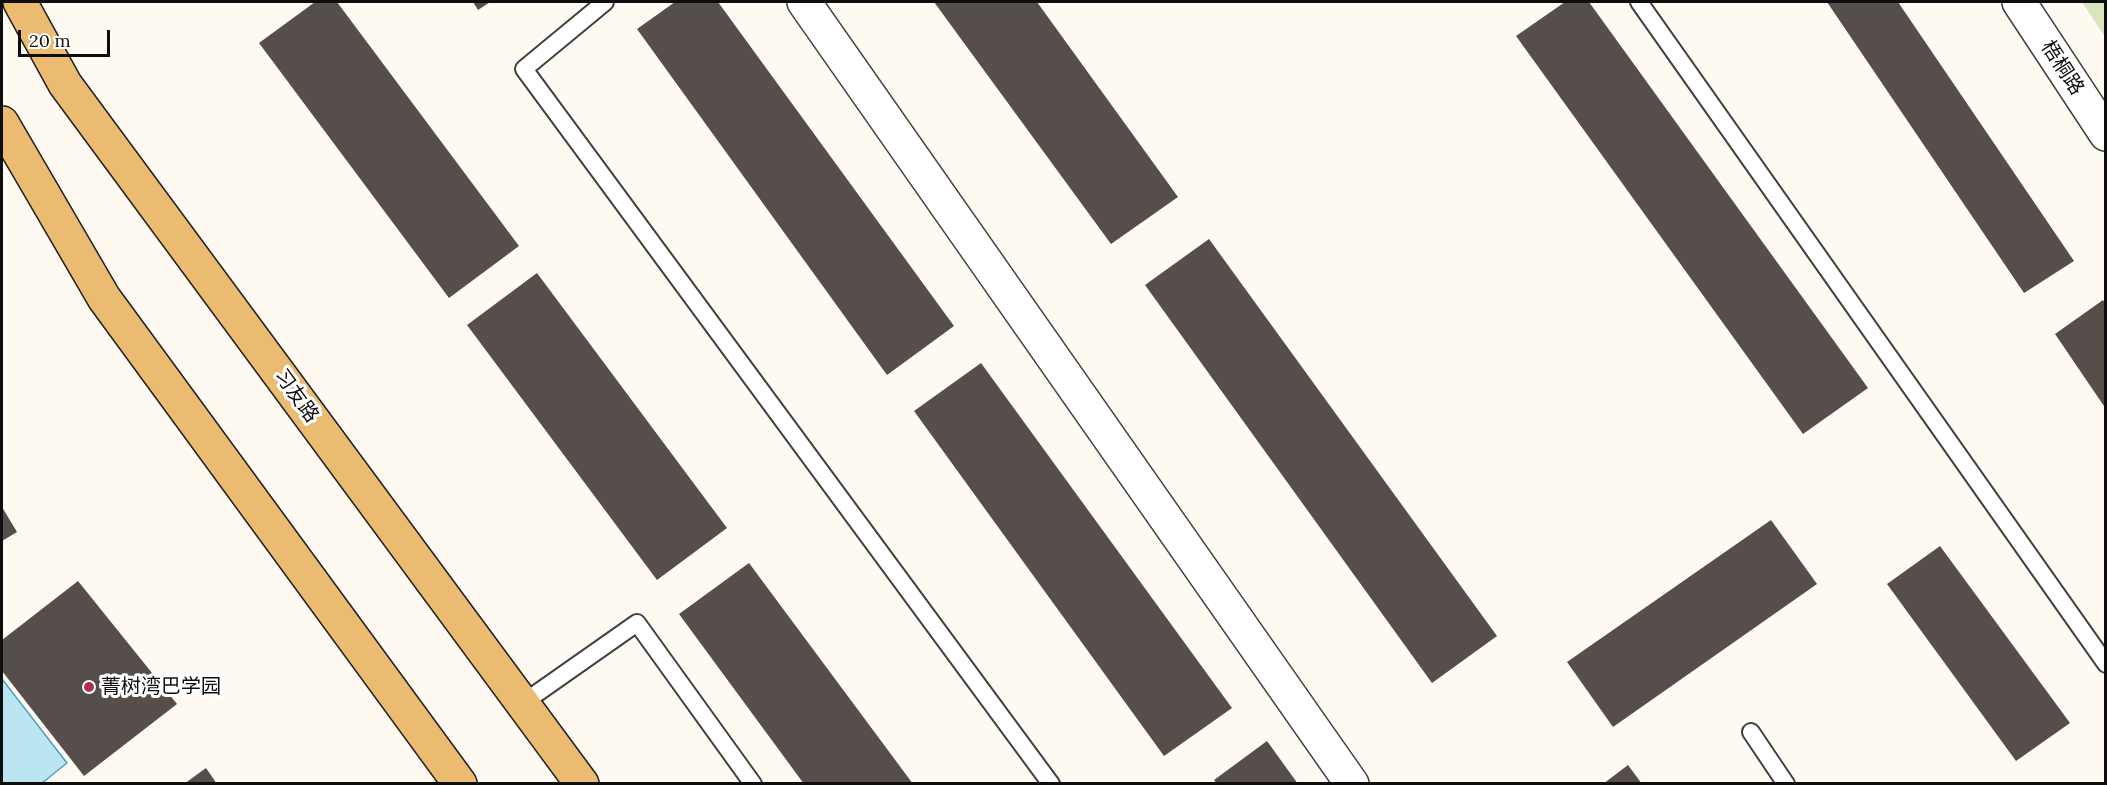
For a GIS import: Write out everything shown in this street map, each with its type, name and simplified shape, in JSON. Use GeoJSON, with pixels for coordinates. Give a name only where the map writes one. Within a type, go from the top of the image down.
{"type":"FeatureCollection","features":[{"type":"Feature","properties":{"kind":"main road","name":"习友路"},"geometry":{"type":"LineString","coordinates":[[20,2],[65,84],[582,783]]}},
{"type":"Feature","properties":{"kind":"main road"},"geometry":{"type":"LineString","coordinates":[[2,123],[104,298],[460,783]]}},
{"type":"Feature","properties":{"kind":"street"},"geometry":{"type":"LineString","coordinates":[[804,2],[1352,783]]}},
{"type":"Feature","properties":{"kind":"street","name":"梧桐路"},"geometry":{"type":"LineString","coordinates":[[2019,2],[2106,134]]}},
{"type":"Feature","properties":{"kind":"lane"},"geometry":{"type":"LineString","coordinates":[[606,2],[525,69],[1051,783]]}},
{"type":"Feature","properties":{"kind":"lane"},"geometry":{"type":"LineString","coordinates":[[1639,2],[2106,664]]}},
{"type":"Feature","properties":{"kind":"lane"},"geometry":{"type":"LineString","coordinates":[[523,704],[637,623],[753,783]]}},
{"type":"Feature","properties":{"kind":"lane"},"geometry":{"type":"LineString","coordinates":[[1750,732],[1786,783]]}},
{"type":"Feature","properties":{"kind":"green space"},"geometry":{"type":"Polygon","coordinates":[[[2082,2],[2105,2],[2105,37],[2082,2]]]}},
{"type":"Feature","properties":{"kind":"water"},"geometry":{"type":"Polygon","coordinates":[[[2,679],[67,763],[42,783],[2,783],[2,679]]]}},
{"type":"Feature","properties":{"kind":"building"},"geometry":{"type":"Polygon","coordinates":[[[315,2],[337,2],[519,246],[449,298],[259,43],[315,2]]]}},
{"type":"Feature","properties":{"kind":"building"},"geometry":{"type":"Polygon","coordinates":[[[473,2],[490,2],[478,10],[473,2]]]}},
{"type":"Feature","properties":{"kind":"building"},"geometry":{"type":"Polygon","coordinates":[[[675,2],[718,2],[954,326],[887,375],[637,29],[675,2]]]}},
{"type":"Feature","properties":{"kind":"building"},"geometry":{"type":"Polygon","coordinates":[[[934,2],[1037,2],[1178,197],[1111,244],[934,2]]]}},
{"type":"Feature","properties":{"kind":"building"},"geometry":{"type":"Polygon","coordinates":[[[1565,2],[1589,2],[1868,388],[1803,434],[1516,36],[1565,2]]]}},
{"type":"Feature","properties":{"kind":"building"},"geometry":{"type":"Polygon","coordinates":[[[1827,2],[1898,2],[2074,261],[2024,293],[1827,2]]]}},
{"type":"Feature","properties":{"kind":"building"},"geometry":{"type":"Polygon","coordinates":[[[1209,239],[1497,636],[1432,683],[1145,285],[1209,239]]]}},
{"type":"Feature","properties":{"kind":"building"},"geometry":{"type":"Polygon","coordinates":[[[537,273],[727,528],[657,580],[467,325],[537,273]]]}},
{"type":"Feature","properties":{"kind":"building"},"geometry":{"type":"Polygon","coordinates":[[[2103,300],[2106,305],[2106,409],[2055,334],[2103,300]]]}},
{"type":"Feature","properties":{"kind":"building"},"geometry":{"type":"Polygon","coordinates":[[[981,363],[1232,708],[1164,756],[914,411],[981,363]]]}},
{"type":"Feature","properties":{"kind":"building"},"geometry":{"type":"Polygon","coordinates":[[[2,507],[17,532],[2,541],[2,507]]]}},
{"type":"Feature","properties":{"kind":"building"},"geometry":{"type":"Polygon","coordinates":[[[1771,520],[1817,584],[1613,727],[1567,662],[1771,520]]]}},
{"type":"Feature","properties":{"kind":"building"},"geometry":{"type":"Polygon","coordinates":[[[1940,546],[2070,723],[2016,761],[1887,584],[1940,546]]]}},
{"type":"Feature","properties":{"kind":"building"},"geometry":{"type":"Polygon","coordinates":[[[749,563],[913,784],[804,784],[679,614],[749,563]]]}},
{"type":"Feature","properties":{"kind":"building","name":"菁树湾巴学园"},"geometry":{"type":"Polygon","coordinates":[[[78,581],[177,704],[84,776],[2,671],[2,640],[78,581]]]}},
{"type":"Feature","properties":{"kind":"building"},"geometry":{"type":"Polygon","coordinates":[[[1267,741],[1298,784],[1217,784],[1214,780],[1267,741]]]}},
{"type":"Feature","properties":{"kind":"building"},"geometry":{"type":"Polygon","coordinates":[[[1628,765],[1642,784],[1603,784],[1628,765]]]}},
{"type":"Feature","properties":{"kind":"building"},"geometry":{"type":"Polygon","coordinates":[[[206,768],[217,784],[184,784],[206,768]]]}},
{"type":"Feature","properties":{"kind":"place","name":"菁树湾巴学园"},"geometry":{"type":"Point","coordinates":[89,687]}}]}
